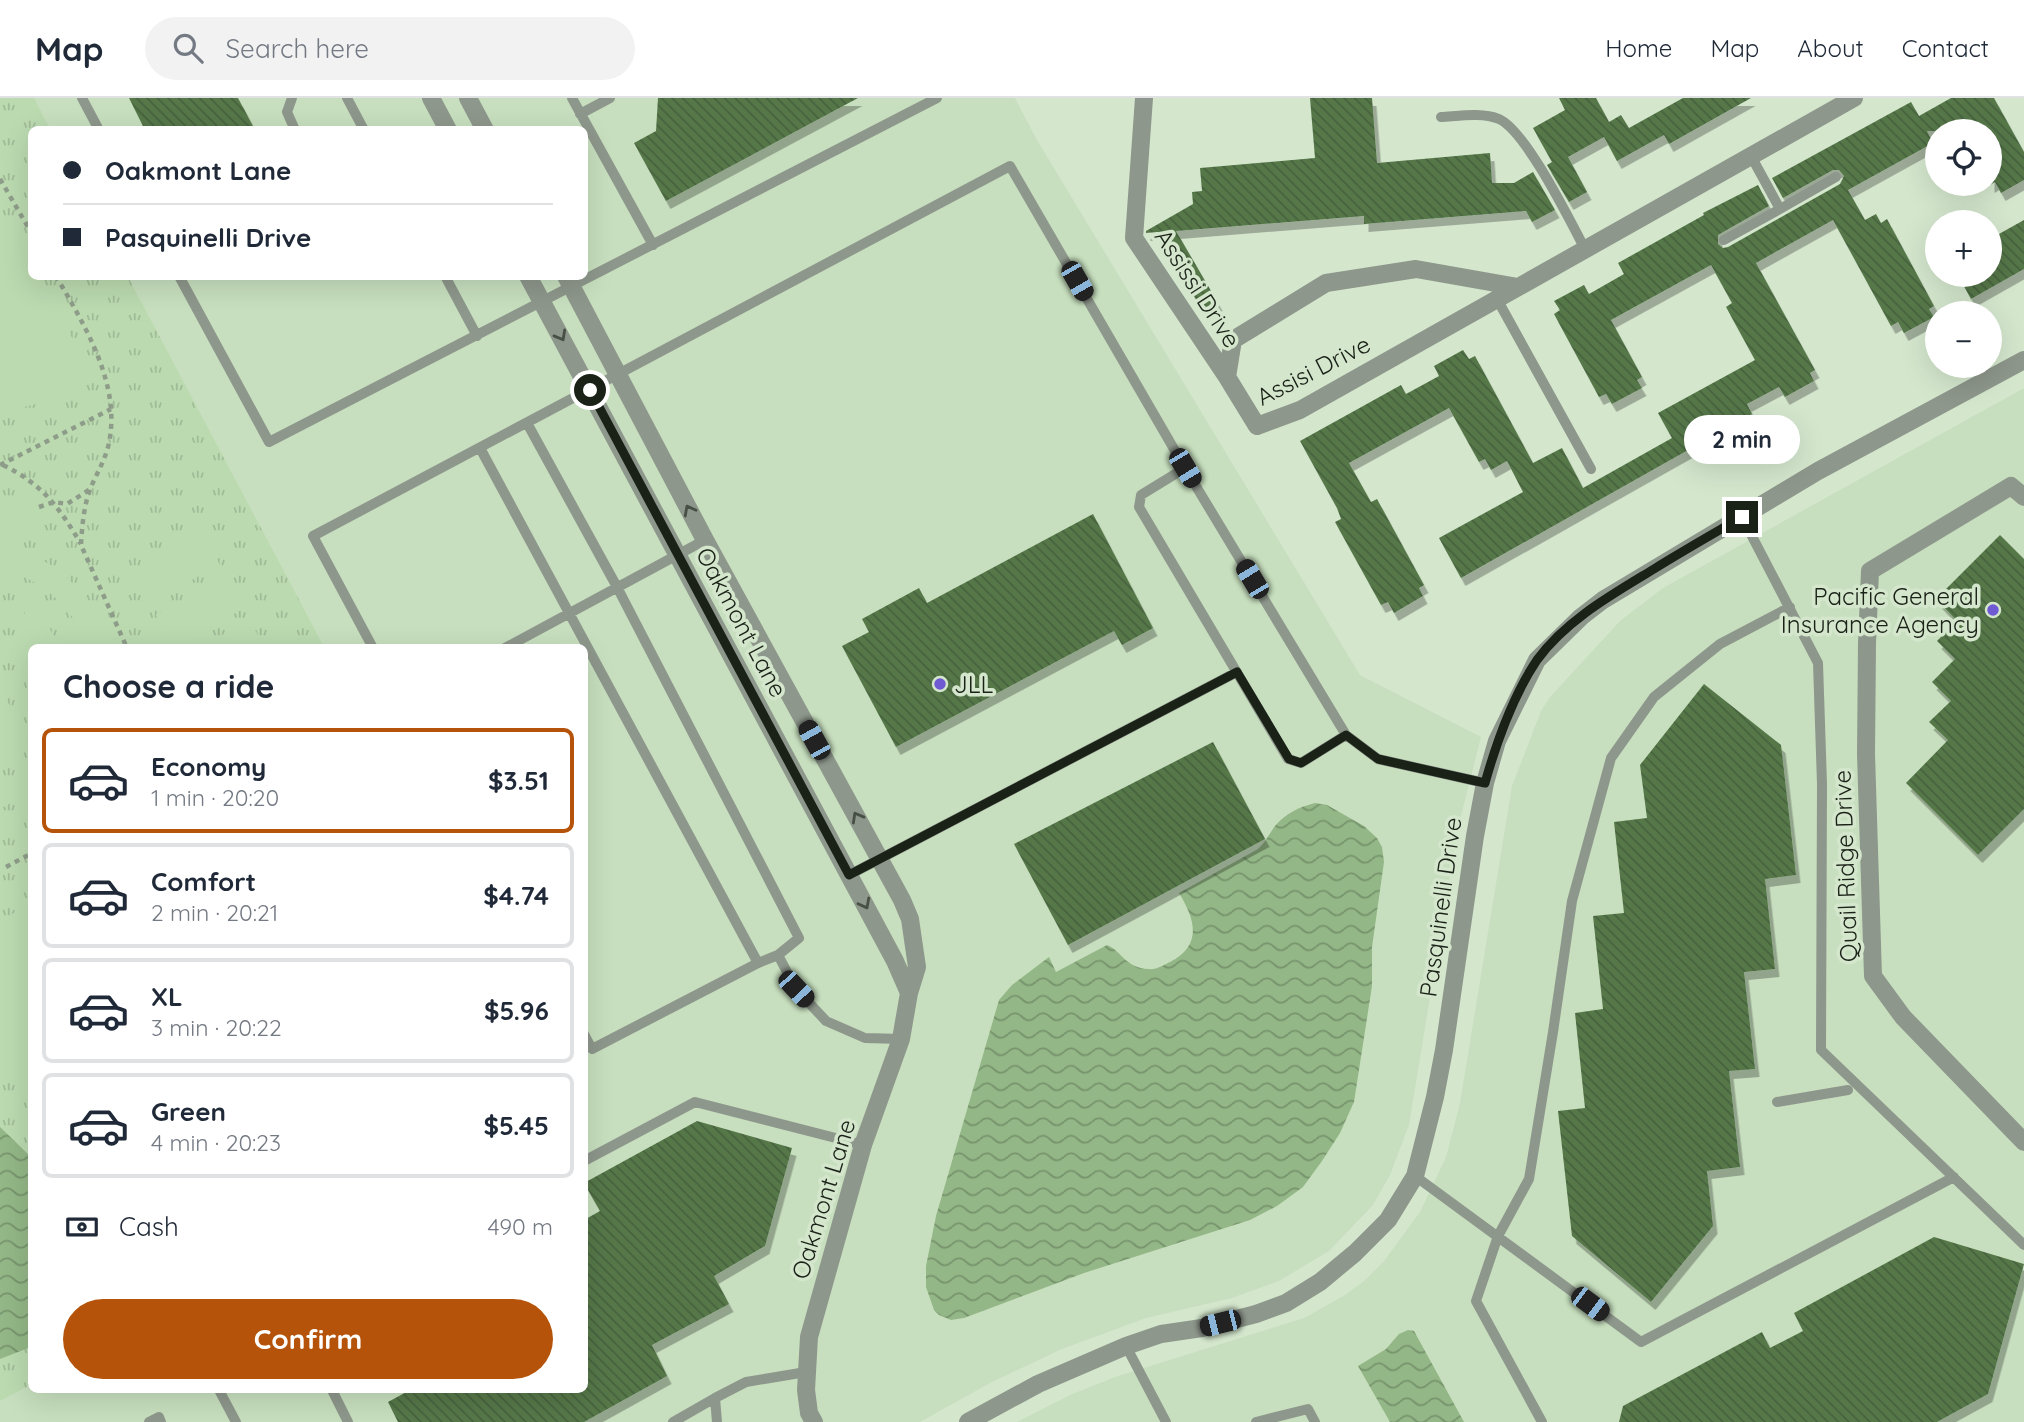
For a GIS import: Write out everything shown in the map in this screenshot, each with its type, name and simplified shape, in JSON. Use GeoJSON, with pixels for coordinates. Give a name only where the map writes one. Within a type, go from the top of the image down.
{"type":"FeatureCollection","features":[{"type":"Feature","properties":{"kind":"street"},"geometry":{"type":"LineString","coordinates":[[431,98],[446,126]]}},
{"type":"Feature","properties":{"kind":"street"},"geometry":{"type":"LineString","coordinates":[[468,98],[483,126]]}},
{"type":"Feature","properties":{"kind":"street","name":"Assissi Drive"},"geometry":{"type":"LineString","coordinates":[[1144,98],[1134,238],[1227,377]]}},
{"type":"Feature","properties":{"kind":"street","name":"Assisi Drive"},"geometry":{"type":"LineString","coordinates":[[1518,287],[1416,269],[1326,282],[1233,341],[1227,377],[1257,426],[1300,410],[1854,98]]}},
{"type":"Feature","properties":{"kind":"street","name":"Oakmont Lane"},"geometry":{"type":"LineString","coordinates":[[530,280],[849,875],[909,993]]}},
{"type":"Feature","properties":{"kind":"street","name":"Oakmont Lane"},"geometry":{"type":"LineString","coordinates":[[569,281],[705,540],[902,900],[914,938],[917,967],[909,993],[901,1039],[863,1146],[809,1337],[806,1372],[809,1413],[814,1422]]}},
{"type":"Feature","properties":{"kind":"street","name":"Pasquinelli Drive"},"geometry":{"type":"LineString","coordinates":[[968,1422],[1038,1384],[1126,1346],[1161,1334],[1202,1328],[1256,1314],[1286,1303],[1320,1282],[1388,1220],[1415,1176],[1444,1050],[1485,783],[1497,741],[1537,660],[1603,600],[1818,471],[2024,360]]}},
{"type":"Feature","properties":{"kind":"street","name":"Quail Ridge Drive"},"geometry":{"type":"LineString","coordinates":[[2024,497],[2011,486],[1870,571],[1867,643],[1873,976],[1903,1017],[2024,1142]]}},
{"type":"Feature","properties":{"kind":"lane"},"geometry":{"type":"LineString","coordinates":[[82,98],[97,126]]}},
{"type":"Feature","properties":{"kind":"lane"},"geometry":{"type":"LineString","coordinates":[[292,98],[287,112],[293,126]]}},
{"type":"Feature","properties":{"kind":"lane"},"geometry":{"type":"LineString","coordinates":[[347,98],[362,126]]}},
{"type":"Feature","properties":{"kind":"lane"},"geometry":{"type":"LineString","coordinates":[[572,98],[587,126]]}},
{"type":"Feature","properties":{"kind":"lane"},"geometry":{"type":"LineString","coordinates":[[580,114],[610,98]]}},
{"type":"Feature","properties":{"kind":"lane"},"geometry":{"type":"LineString","coordinates":[[588,273],[653,245],[937,98]]}},
{"type":"Feature","properties":{"kind":"lane"},"geometry":{"type":"LineString","coordinates":[[1441,117],[1485,115],[1501,120],[1515,131],[1585,249]]}},
{"type":"Feature","properties":{"kind":"lane"},"geometry":{"type":"LineString","coordinates":[[588,128],[653,245]]}},
{"type":"Feature","properties":{"kind":"lane"},"geometry":{"type":"LineString","coordinates":[[1751,156],[1780,209]]}},
{"type":"Feature","properties":{"kind":"lane"},"geometry":{"type":"LineString","coordinates":[[371,644],[313,536],[1010,166],[1185,468],[1346,735],[1378,759],[1485,783]]}},
{"type":"Feature","properties":{"kind":"lane"},"geometry":{"type":"LineString","coordinates":[[1724,240],[1836,177]]}},
{"type":"Feature","properties":{"kind":"lane"},"geometry":{"type":"LineString","coordinates":[[181,280],[269,442],[542,302],[569,281]]}},
{"type":"Feature","properties":{"kind":"lane"},"geometry":{"type":"LineString","coordinates":[[447,280],[477,335]]}},
{"type":"Feature","properties":{"kind":"lane"},"geometry":{"type":"LineString","coordinates":[[1497,299],[1591,469]]}},
{"type":"Feature","properties":{"kind":"lane"},"geometry":{"type":"LineString","coordinates":[[527,423],[617,587],[799,938],[778,955],[592,1049],[588,1042]]}},
{"type":"Feature","properties":{"kind":"lane"},"geometry":{"type":"LineString","coordinates":[[480,448],[586,644]]}},
{"type":"Feature","properties":{"kind":"lane"},"geometry":{"type":"LineString","coordinates":[[1185,468],[1141,495],[1139,508],[1289,759],[1301,763],[1346,735]]}},
{"type":"Feature","properties":{"kind":"lane"},"geometry":{"type":"LineString","coordinates":[[1742,517],[1818,663],[1822,784],[1821,1050],[2024,1245]]}},
{"type":"Feature","properties":{"kind":"lane"},"geometry":{"type":"LineString","coordinates":[[512,644],[705,540]]}},
{"type":"Feature","properties":{"kind":"lane"},"geometry":{"type":"LineString","coordinates":[[1542,1422],[1476,1301],[1498,1236],[1529,1179],[1572,901],[1611,758],[1654,697],[1720,644],[1790,607]]}},
{"type":"Feature","properties":{"kind":"lane"},"geometry":{"type":"LineString","coordinates":[[588,648],[758,963]]}},
{"type":"Feature","properties":{"kind":"lane"},"geometry":{"type":"LineString","coordinates":[[849,875],[1237,672]]}},
{"type":"Feature","properties":{"kind":"lane"},"geometry":{"type":"LineString","coordinates":[[778,955],[796,989],[826,1021],[865,1038],[901,1039]]}},
{"type":"Feature","properties":{"kind":"lane"},"geometry":{"type":"LineString","coordinates":[[1777,1102],[1849,1090]]}},
{"type":"Feature","properties":{"kind":"lane"},"geometry":{"type":"LineString","coordinates":[[588,1159],[695,1102],[863,1146]]}},
{"type":"Feature","properties":{"kind":"lane"},"geometry":{"type":"LineString","coordinates":[[1415,1176],[1641,1342],[1954,1177]]}},
{"type":"Feature","properties":{"kind":"lane"},"geometry":{"type":"LineString","coordinates":[[1126,1346],[1166,1422]]}},
{"type":"Feature","properties":{"kind":"lane"},"geometry":{"type":"LineString","coordinates":[[673,1422],[746,1382],[806,1372]]}},
{"type":"Feature","properties":{"kind":"lane"},"geometry":{"type":"LineString","coordinates":[[221,1393],[236,1422]]}},
{"type":"Feature","properties":{"kind":"lane"},"geometry":{"type":"LineString","coordinates":[[334,1393],[348,1422]]}},
{"type":"Feature","properties":{"kind":"lane"},"geometry":{"type":"LineString","coordinates":[[715,1398],[717,1422]]}},
{"type":"Feature","properties":{"kind":"lane"},"geometry":{"type":"LineString","coordinates":[[1256,1422],[1308,1409],[1315,1422]]}},
{"type":"Feature","properties":{"kind":"lane"},"geometry":{"type":"LineString","coordinates":[[149,1422],[159,1416],[162,1422]]}},
{"type":"Feature","properties":{"kind":"path"},"geometry":{"type":"LineString","coordinates":[[0,179],[28,227]]}},
{"type":"Feature","properties":{"kind":"path"},"geometry":{"type":"LineString","coordinates":[[58,280],[94,348],[106,383],[111,409],[109,445],[90,489],[82,527],[82,545]]}},
{"type":"Feature","properties":{"kind":"path"},"geometry":{"type":"LineString","coordinates":[[1,465],[111,409]]}},
{"type":"Feature","properties":{"kind":"path"},"geometry":{"type":"LineString","coordinates":[[1,465],[36,484],[54,502],[82,545],[125,644]]}},
{"type":"Feature","properties":{"kind":"path"},"geometry":{"type":"LineString","coordinates":[[39,507],[54,502],[66,503],[90,489]]}},
{"type":"Feature","properties":{"kind":"path"},"geometry":{"type":"LineString","coordinates":[[6,867],[28,855]]}},
{"type":"Feature","properties":{"kind":"shaded area"},"geometry":{"type":"Polygon","coordinates":[[[0,98],[1015,98],[1037,140],[1360,675],[1481,737],[1458,828],[1409,1125],[1390,1175],[1373,1205],[1329,1251],[1279,1281],[1232,1298],[1146,1318],[1062,1349],[992,1382],[920,1422],[0,1422],[0,98]]]}},
{"type":"Feature","properties":{"kind":"shaded area"},"geometry":{"type":"Polygon","coordinates":[[[2024,388],[2024,1422],[1017,1422],[1070,1395],[1115,1377],[1304,1318],[1345,1295],[1384,1261],[1420,1212],[1446,1157],[1460,1103],[1512,786],[1541,711],[1550,697],[1620,621],[1663,588],[2024,388]]]}},
{"type":"Feature","properties":{"kind":"green space"},"geometry":{"type":"Polygon","coordinates":[[[0,98],[34,98],[48,126],[28,126],[28,280],[130,280],[322,644],[28,644],[28,1386],[0,1401],[0,98]]]}},
{"type":"Feature","properties":{"kind":"green space"},"geometry":{"type":"Polygon","coordinates":[[[0,213],[28,262],[28,280],[39,280],[93,374],[33,405],[0,412],[0,213]]]}},
{"type":"Feature","properties":{"kind":"green space"},"geometry":{"type":"Polygon","coordinates":[[[33,497],[45,518],[0,542],[0,514],[33,497]]]}},
{"type":"Feature","properties":{"kind":"green space"},"geometry":{"type":"Polygon","coordinates":[[[202,533],[220,565],[149,603],[132,571],[202,533]]]}},
{"type":"Feature","properties":{"kind":"green space"},"geometry":{"type":"Polygon","coordinates":[[[0,545],[39,558],[55,568],[69,579],[92,609],[105,644],[84,644],[74,619],[54,596],[28,579],[0,568],[0,545]]]}},
{"type":"Feature","properties":{"kind":"green space"},"geometry":{"type":"Polygon","coordinates":[[[226,577],[243,609],[179,644],[171,644],[156,615],[226,577]]]}},
{"type":"Feature","properties":{"kind":"green space"},"geometry":{"type":"Polygon","coordinates":[[[36,602],[57,644],[28,644],[28,668],[19,654],[16,636],[28,610],[36,602]]]}},
{"type":"Feature","properties":{"kind":"green space"},"geometry":{"type":"Polygon","coordinates":[[[250,620],[262,644],[205,644],[250,620]]]}},
{"type":"Feature","properties":{"kind":"green space"},"geometry":{"type":"Polygon","coordinates":[[[0,687],[28,745],[0,759],[0,687]]]}},
{"type":"Feature","properties":{"kind":"green space"},"geometry":{"type":"Polygon","coordinates":[[[28,771],[28,794],[0,809],[0,785],[28,771]]]}},
{"type":"Feature","properties":{"kind":"green space"},"geometry":{"type":"Polygon","coordinates":[[[28,906],[28,1082],[0,1057],[0,920],[28,906]]]}},
{"type":"Feature","properties":{"kind":"water"},"geometry":{"type":"Polygon","coordinates":[[[1315,803],[1327,805],[1364,826],[1382,847],[1384,862],[1372,947],[1372,986],[1354,1102],[1340,1133],[1303,1187],[1277,1206],[1250,1220],[1084,1273],[964,1318],[951,1320],[939,1315],[934,1310],[926,1287],[926,1266],[936,1216],[999,1000],[1012,985],[1049,957],[1056,972],[1107,945],[1129,963],[1141,968],[1154,969],[1170,962],[1188,948],[1192,940],[1192,922],[1179,893],[1258,849],[1283,818],[1315,803]]]}},
{"type":"Feature","properties":{"kind":"water"},"geometry":{"type":"Polygon","coordinates":[[[0,1127],[28,1154],[28,1348],[0,1359],[0,1127]]]}},
{"type":"Feature","properties":{"kind":"water"},"geometry":{"type":"Polygon","coordinates":[[[1408,1330],[1414,1331],[1464,1422],[1390,1422],[1358,1366],[1386,1349],[1399,1334],[1408,1330]]]}},
{"type":"Feature","properties":{"kind":"building"},"geometry":{"type":"Polygon","coordinates":[[[129,98],[238,98],[253,126],[143,126],[129,98]]]}},
{"type":"Feature","properties":{"kind":"building"},"geometry":{"type":"Polygon","coordinates":[[[658,98],[858,98],[666,201],[634,143],[656,131],[658,98]]]}},
{"type":"Feature","properties":{"kind":"building"},"geometry":{"type":"Polygon","coordinates":[[[1310,98],[1372,98],[1377,163],[1490,153],[1492,183],[1514,183],[1533,172],[1555,210],[1532,222],[1526,211],[1364,224],[1364,216],[1176,231],[1218,303],[1203,312],[1158,232],[1146,231],[1193,204],[1192,192],[1202,191],[1200,168],[1315,158],[1310,98]]]}},
{"type":"Feature","properties":{"kind":"building"},"geometry":{"type":"Polygon","coordinates":[[[1559,98],[1596,98],[1609,122],[1621,115],[1629,128],[1683,98],[1751,98],[1669,144],[1664,135],[1617,161],[1604,137],[1568,157],[1587,192],[1569,202],[1547,165],[1552,162],[1533,128],[1565,110],[1559,98]]]}},
{"type":"Feature","properties":{"kind":"building"},"geometry":{"type":"Polygon","coordinates":[[[1951,98],[1994,98],[2024,152],[2024,180],[2002,192],[2002,119],[1925,119],[1925,147],[1848,190],[1865,220],[1876,214],[1881,223],[1887,219],[1931,301],[1925,301],[1925,322],[1904,333],[1898,322],[1891,326],[1833,220],[1756,263],[1815,370],[1810,373],[1814,381],[1785,397],[1779,387],[1747,404],[1752,414],[1461,578],[1439,538],[1523,492],[1507,461],[1491,470],[1485,459],[1479,462],[1449,408],[1349,463],[1371,502],[1377,499],[1424,585],[1419,588],[1423,596],[1394,613],[1388,602],[1381,605],[1335,522],[1341,519],[1337,508],[1300,441],[1401,385],[1406,394],[1439,376],[1434,366],[1463,350],[1469,359],[1475,356],[1533,463],[1562,448],[1583,488],[1672,438],[1658,413],[1755,360],[1726,307],[1732,303],[1711,265],[1611,320],[1642,377],[1637,380],[1642,388],[1612,404],[1606,394],[1599,397],[1554,314],[1560,310],[1554,301],[1584,285],[1589,294],[1624,274],[1618,263],[1704,215],[1703,213],[1758,185],[1769,206],[1718,235],[1718,244],[1723,248],[1728,247],[1840,184],[1844,176],[1839,170],[1833,170],[1783,198],[1772,178],[1911,102],[1919,116],[1951,98]]]}},
{"type":"Feature","properties":{"kind":"building"},"geometry":{"type":"Polygon","coordinates":[[[2024,220],[2024,269],[2002,281],[2002,232],[2024,220]]]}},
{"type":"Feature","properties":{"kind":"building"},"geometry":{"type":"Polygon","coordinates":[[[1964,287],[1992,287],[1971,299],[1964,287]]]}},
{"type":"Feature","properties":{"kind":"building"},"geometry":{"type":"Polygon","coordinates":[[[1093,514],[1153,628],[1122,645],[1114,631],[896,747],[842,646],[869,632],[862,619],[919,588],[927,603],[1093,514]]]}},
{"type":"Feature","properties":{"kind":"building"},"geometry":{"type":"Polygon","coordinates":[[[2000,535],[2024,559],[2024,809],[1978,855],[1906,783],[1948,740],[1929,722],[1951,701],[1932,682],[1955,659],[1937,641],[1957,621],[1936,599],[2000,535]]]}},
{"type":"Feature","properties":{"kind":"building"},"geometry":{"type":"Polygon","coordinates":[[[1704,684],[1781,745],[1796,875],[1765,879],[1775,969],[1744,972],[1755,1069],[1729,1071],[1740,1167],[1707,1171],[1713,1226],[1651,1302],[1572,1236],[1558,1111],[1585,1108],[1575,1013],[1603,1009],[1593,916],[1624,913],[1614,822],[1647,818],[1640,765],[1704,684]]]}},
{"type":"Feature","properties":{"kind":"building"},"geometry":{"type":"Polygon","coordinates":[[[1213,742],[1265,839],[1068,945],[1014,844],[1213,742]]]}},
{"type":"Feature","properties":{"kind":"building"},"geometry":{"type":"Polygon","coordinates":[[[697,1121],[792,1148],[765,1246],[714,1276],[729,1304],[652,1345],[667,1376],[584,1422],[398,1422],[388,1402],[404,1393],[588,1393],[588,1218],[600,1211],[588,1190],[588,1181],[697,1121]]]}},
{"type":"Feature","properties":{"kind":"building"},"geometry":{"type":"Polygon","coordinates":[[[1934,1237],[2024,1264],[1988,1394],[1937,1422],[1619,1422],[1623,1406],[1762,1332],[1770,1348],[1803,1331],[1794,1313],[1934,1237]]]}},
{"type":"Feature","properties":{"kind":"place","name":"Pacific General Insurance Agency"},"geometry":{"type":"Point","coordinates":[1993,610]}},
{"type":"Feature","properties":{"kind":"place","name":"JLL"},"geometry":{"type":"Point","coordinates":[940,684]}},
{"type":"Feature","properties":{"kind":"route"},"geometry":{"type":"LineString","coordinates":[[590,390],[849,875],[1237,672],[1289,759],[1301,763],[1346,735],[1378,759],[1485,783],[1497,741],[1523,688],[1537,660],[1556,640],[1603,600],[1742,517]]}}]}
